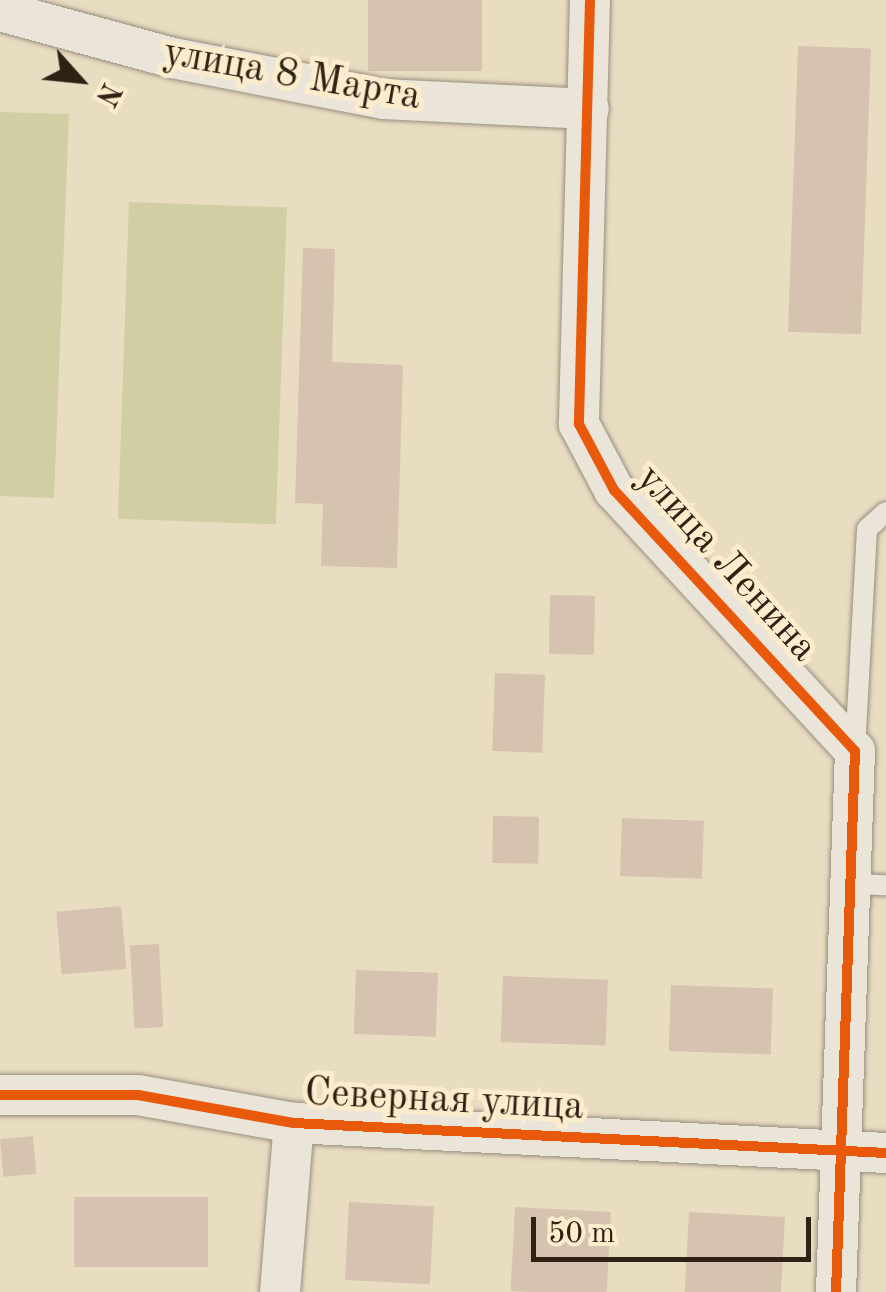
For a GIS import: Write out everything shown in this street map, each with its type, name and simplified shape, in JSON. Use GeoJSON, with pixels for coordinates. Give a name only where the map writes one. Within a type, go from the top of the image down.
{"type":"FeatureCollection","features":[{"type":"Feature","properties":{"kind":"street","name":"улица Ленина"},"geometry":{"type":"LineString","coordinates":[[590,0],[579,424],[614,490],[855,751]]}},
{"type":"Feature","properties":{"kind":"street","name":"улица 8 Марта"},"geometry":{"type":"LineString","coordinates":[[0,11],[173,58],[383,99],[589,109]]}},
{"type":"Feature","properties":{"kind":"street"},"geometry":{"type":"LineString","coordinates":[[836,1292],[841,1154],[869,885],[855,751]]}},
{"type":"Feature","properties":{"kind":"street","name":"Северная улица"},"geometry":{"type":"LineString","coordinates":[[0,1095],[138,1095],[294,1124],[841,1154],[886,1153]]}},
{"type":"Feature","properties":{"kind":"street"},"geometry":{"type":"LineString","coordinates":[[280,1292],[294,1124]]}},
{"type":"Feature","properties":{"kind":"lane"},"geometry":{"type":"LineString","coordinates":[[855,751],[867,529],[886,512]]}},
{"type":"Feature","properties":{"kind":"shaded area"},"geometry":{"type":"Polygon","coordinates":[[[0,112],[69,114],[54,498],[0,496],[0,112]]]}},
{"type":"Feature","properties":{"kind":"shaded area"},"geometry":{"type":"Polygon","coordinates":[[[129,202],[287,208],[276,524],[118,519],[129,202]]]}},
{"type":"Feature","properties":{"kind":"building"},"geometry":{"type":"Polygon","coordinates":[[[368,0],[482,0],[482,71],[368,71],[368,0]]]}},
{"type":"Feature","properties":{"kind":"building"},"geometry":{"type":"Polygon","coordinates":[[[798,46],[871,49],[861,334],[788,332],[798,46]]]}},
{"type":"Feature","properties":{"kind":"building"},"geometry":{"type":"Polygon","coordinates":[[[303,248],[335,249],[332,362],[403,365],[397,568],[321,566],[323,504],[295,503],[303,248]]]}},
{"type":"Feature","properties":{"kind":"building"},"geometry":{"type":"Polygon","coordinates":[[[550,595],[595,596],[594,655],[549,654],[550,595]]]}},
{"type":"Feature","properties":{"kind":"building"},"geometry":{"type":"Polygon","coordinates":[[[495,673],[545,675],[542,753],[492,751],[495,673]]]}},
{"type":"Feature","properties":{"kind":"building"},"geometry":{"type":"Polygon","coordinates":[[[493,816],[539,817],[538,864],[492,863],[493,816]]]}},
{"type":"Feature","properties":{"kind":"building"},"geometry":{"type":"Polygon","coordinates":[[[622,818],[704,821],[702,879],[620,876],[622,818]]]}},
{"type":"Feature","properties":{"kind":"building"},"geometry":{"type":"Polygon","coordinates":[[[121,906],[126,969],[62,974],[56,912],[121,906]]]}},
{"type":"Feature","properties":{"kind":"building"},"geometry":{"type":"Polygon","coordinates":[[[159,944],[163,1027],[134,1028],[130,946],[159,944]]]}},
{"type":"Feature","properties":{"kind":"building"},"geometry":{"type":"Polygon","coordinates":[[[356,970],[438,973],[436,1037],[354,1034],[356,970]]]}},
{"type":"Feature","properties":{"kind":"building"},"geometry":{"type":"Polygon","coordinates":[[[503,976],[608,980],[606,1046],[501,1042],[503,976]]]}},
{"type":"Feature","properties":{"kind":"building"},"geometry":{"type":"Polygon","coordinates":[[[671,985],[773,989],[771,1055],[669,1051],[671,985]]]}},
{"type":"Feature","properties":{"kind":"building"},"geometry":{"type":"Polygon","coordinates":[[[33,1136],[36,1174],[3,1177],[0,1139],[33,1136]]]}},
{"type":"Feature","properties":{"kind":"building"},"geometry":{"type":"Polygon","coordinates":[[[74,1197],[208,1197],[208,1267],[74,1267],[74,1197]]]}},
{"type":"Feature","properties":{"kind":"building"},"geometry":{"type":"Polygon","coordinates":[[[349,1202],[434,1206],[430,1284],[345,1280],[349,1202]]]}},
{"type":"Feature","properties":{"kind":"building"},"geometry":{"type":"Polygon","coordinates":[[[515,1207],[611,1212],[607,1292],[511,1291],[515,1207]]]}},
{"type":"Feature","properties":{"kind":"building"},"geometry":{"type":"Polygon","coordinates":[[[689,1212],[785,1217],[781,1292],[685,1292],[689,1212]]]}},
{"type":"Feature","properties":{"kind":"cycle path"},"geometry":{"type":"LineString","coordinates":[[590,0],[579,424],[614,490],[855,751],[836,1292]]}},
{"type":"Feature","properties":{"kind":"cycle path"},"geometry":{"type":"LineString","coordinates":[[0,1095],[138,1095],[294,1123],[886,1153]]}}]}
